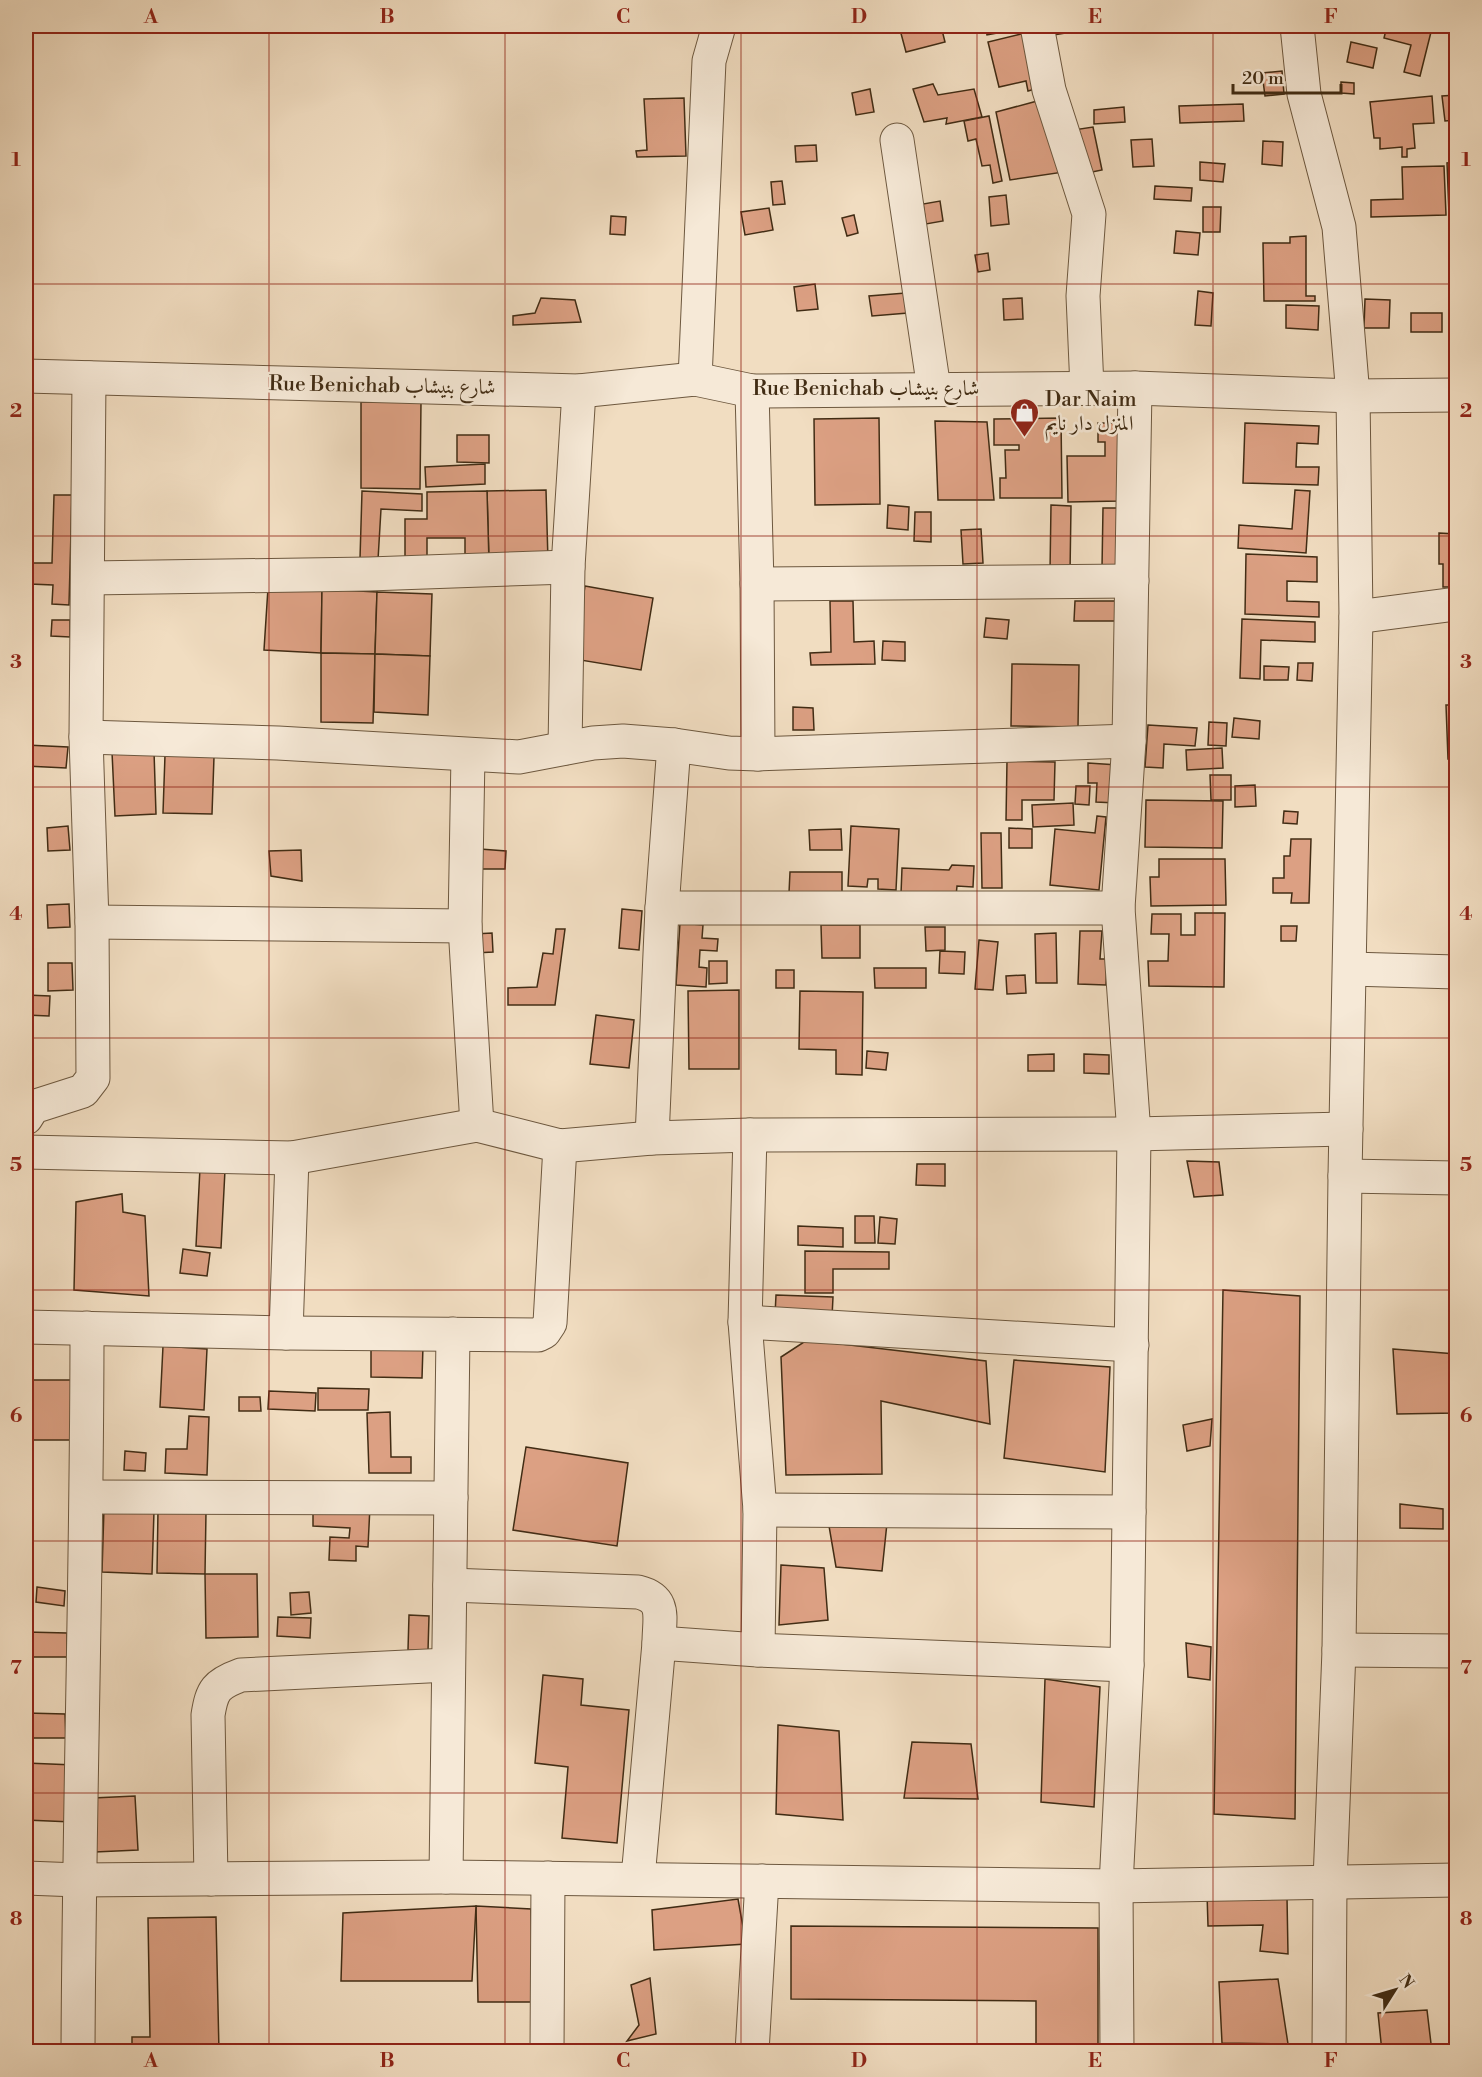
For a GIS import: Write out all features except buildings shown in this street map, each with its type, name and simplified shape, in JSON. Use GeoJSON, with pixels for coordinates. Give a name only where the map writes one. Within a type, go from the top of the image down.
{"type":"FeatureCollection","features":[{"type":"Feature","properties":{"kind":"street"},"geometry":{"type":"LineString","coordinates":[[695,379],[709,61],[719,26]]}},
{"type":"Feature","properties":{"kind":"street"},"geometry":{"type":"LineString","coordinates":[[1037,26],[1049,90],[1089,214],[1083,297],[1087,388]]}},
{"type":"Feature","properties":{"kind":"street"},"geometry":{"type":"LineString","coordinates":[[1297,26],[1304,94],[1338,227],[1353,396],[1356,617],[1345,1176],[1339,1650],[1330,1881],[1329,2052]]}},
{"type":"Feature","properties":{"kind":"street"},"geometry":{"type":"LineString","coordinates":[[897,140],[934,389]]}},
{"type":"Feature","properties":{"kind":"street","name":"Rue Benichab شارع بنيشاب"},"geometry":{"type":"LineString","coordinates":[[26,376],[579,391],[695,379],[752,391],[1135,388],[1353,396],[1456,395]]}},
{"type":"Feature","properties":{"kind":"street"},"geometry":{"type":"LineString","coordinates":[[26,1118],[33,1107],[83,1091],[93,1078],[92,922],[86,737],[88,378]]}},
{"type":"Feature","properties":{"kind":"street"},"geometry":{"type":"LineString","coordinates":[[1117,2052],[1116,1886],[1127,1665],[1134,1134],[1118,908],[1129,741],[1135,388]]}},
{"type":"Feature","properties":{"kind":"street"},"geometry":{"type":"LineString","coordinates":[[565,748],[568,567],[579,391]]}},
{"type":"Feature","properties":{"kind":"street"},"geometry":{"type":"LineString","coordinates":[[752,391],[758,584],[758,754]]}},
{"type":"Feature","properties":{"kind":"street"},"geometry":{"type":"LineString","coordinates":[[88,578],[369,574],[568,567]]}},
{"type":"Feature","properties":{"kind":"street"},"geometry":{"type":"LineString","coordinates":[[758,584],[1132,581]]}},
{"type":"Feature","properties":{"kind":"street"},"geometry":{"type":"LineString","coordinates":[[1356,617],[1456,604]]}},
{"type":"Feature","properties":{"kind":"street"},"geometry":{"type":"LineString","coordinates":[[86,737],[278,743],[519,757],[593,743],[623,741],[674,744],[729,753],[758,754],[1129,741]]}},
{"type":"Feature","properties":{"kind":"street"},"geometry":{"type":"LineString","coordinates":[[652,1138],[662,908],[674,744]]}},
{"type":"Feature","properties":{"kind":"street"},"geometry":{"type":"LineString","coordinates":[[468,755],[465,926],[477,1125]]}},
{"type":"Feature","properties":{"kind":"street"},"geometry":{"type":"LineString","coordinates":[[662,908],[1118,908]]}},
{"type":"Feature","properties":{"kind":"street"},"geometry":{"type":"LineString","coordinates":[[92,922],[465,926]]}},
{"type":"Feature","properties":{"kind":"street"},"geometry":{"type":"LineString","coordinates":[[1350,969],[1456,972]]}},
{"type":"Feature","properties":{"kind":"street"},"geometry":{"type":"LineString","coordinates":[[26,1152],[292,1158],[477,1125],[560,1146],[652,1138],[750,1135],[1134,1134],[1346,1129]]}},
{"type":"Feature","properties":{"kind":"street"},"geometry":{"type":"LineString","coordinates":[[750,1135],[745,1322],[760,1510],[758,1650]]}},
{"type":"Feature","properties":{"kind":"street"},"geometry":{"type":"LineString","coordinates":[[26,1327],[531,1337],[544,1332],[550,1323],[560,1146]]}},
{"type":"Feature","properties":{"kind":"street"},"geometry":{"type":"LineString","coordinates":[[286,1333],[292,1158]]}},
{"type":"Feature","properties":{"kind":"street"},"geometry":{"type":"LineString","coordinates":[[1345,1176],[1456,1178]]}},
{"type":"Feature","properties":{"kind":"street"},"geometry":{"type":"LineString","coordinates":[[745,1322],[1132,1345]]}},
{"type":"Feature","properties":{"kind":"street"},"geometry":{"type":"LineString","coordinates":[[78,2052],[78,1880],[87,1497],[87,1328]]}},
{"type":"Feature","properties":{"kind":"street"},"geometry":{"type":"LineString","coordinates":[[446,1877],[453,1334]]}},
{"type":"Feature","properties":{"kind":"street"},"geometry":{"type":"LineString","coordinates":[[87,1497],[451,1498]]}},
{"type":"Feature","properties":{"kind":"street"},"geometry":{"type":"LineString","coordinates":[[760,1510],[1129,1512]]}},
{"type":"Feature","properties":{"kind":"street"},"geometry":{"type":"LineString","coordinates":[[450,1585],[638,1592],[654,1597],[659,1604],[659,1643],[638,1878]]}},
{"type":"Feature","properties":{"kind":"street"},"geometry":{"type":"LineString","coordinates":[[659,1643],[758,1650],[1127,1665]]}},
{"type":"Feature","properties":{"kind":"street"},"geometry":{"type":"LineString","coordinates":[[1339,1650],[1456,1651]]}},
{"type":"Feature","properties":{"kind":"street"},"geometry":{"type":"LineString","coordinates":[[211,1879],[208,1715],[211,1697],[225,1681],[241,1675],[448,1665]]}},
{"type":"Feature","properties":{"kind":"street"},"geometry":{"type":"LineString","coordinates":[[26,1878],[78,1880],[638,1878],[1116,1886],[1456,1880]]}},
{"type":"Feature","properties":{"kind":"street"},"geometry":{"type":"LineString","coordinates":[[547,2052],[548,1878]]}},
{"type":"Feature","properties":{"kind":"street"},"geometry":{"type":"LineString","coordinates":[[752,2052],[762,1881]]}},
{"type":"Feature","properties":{"kind":"place","name":"Dar Naim المنزل دار نايم"},"geometry":{"type":"Point","coordinates":[1024,438]}}]}
